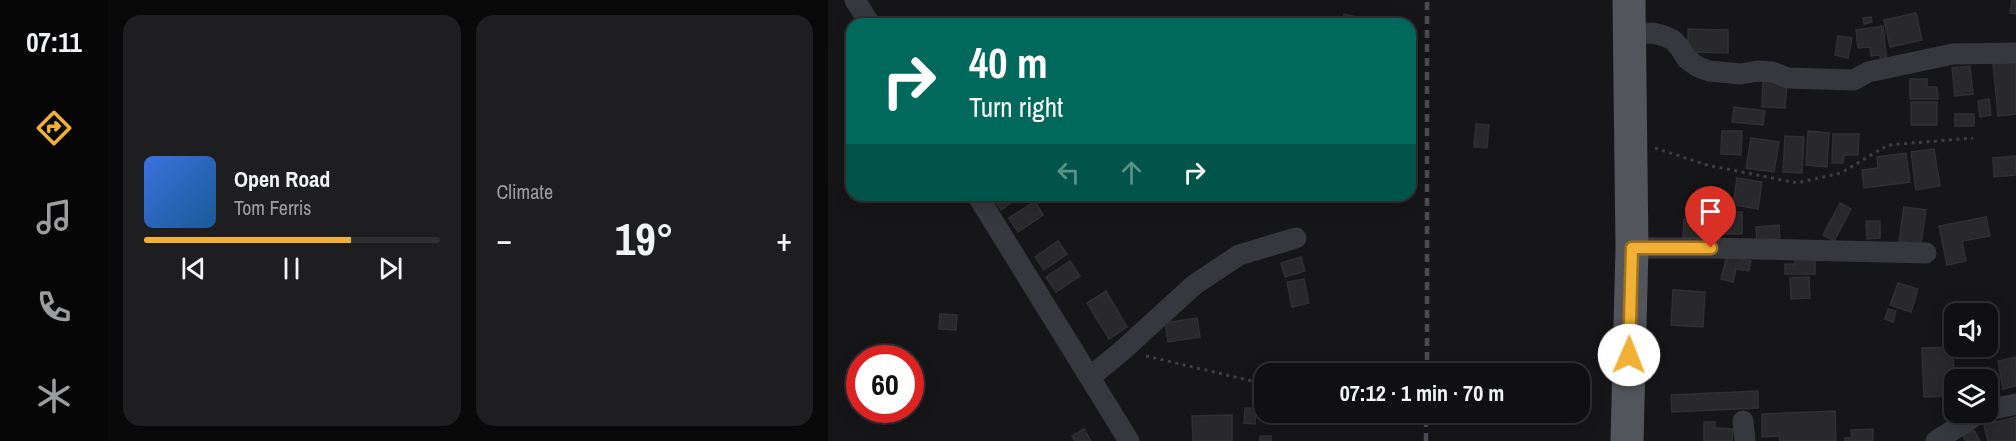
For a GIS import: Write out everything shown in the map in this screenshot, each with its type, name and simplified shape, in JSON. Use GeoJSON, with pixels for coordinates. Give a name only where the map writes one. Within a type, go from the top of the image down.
{"type":"FeatureCollection","features":[{"type":"Feature","properties":{"kind":"main road"},"geometry":{"type":"LineString","coordinates":[[1627,441],[1632,248],[1629,0]]}},
{"type":"Feature","properties":{"kind":"street"},"geometry":{"type":"LineString","coordinates":[[855,0],[866,18]]}},
{"type":"Feature","properties":{"kind":"street"},"geometry":{"type":"LineString","coordinates":[[1628,34],[1653,33],[1673,40],[1687,59],[1709,71],[1741,74],[1758,70],[1799,79],[1854,80],[1868,72],[1953,54],[2016,53]]}},
{"type":"Feature","properties":{"kind":"street"},"geometry":{"type":"LineString","coordinates":[[981,201],[1129,441]]}},
{"type":"Feature","properties":{"kind":"street"},"geometry":{"type":"LineString","coordinates":[[1090,377],[1194,285],[1239,255],[1296,238]]}},
{"type":"Feature","properties":{"kind":"street"},"geometry":{"type":"LineString","coordinates":[[1632,248],[1926,253]]}},
{"type":"Feature","properties":{"kind":"street"},"geometry":{"type":"LineString","coordinates":[[1998,408],[2016,404]]}},
{"type":"Feature","properties":{"kind":"street"},"geometry":{"type":"LineString","coordinates":[[1936,441],[1964,423]]}},
{"type":"Feature","properties":{"kind":"path"},"geometry":{"type":"LineString","coordinates":[[1630,134],[1660,151],[1707,165],[1797,183],[1841,172],[1888,145],[1973,138]]}},
{"type":"Feature","properties":{"kind":"path"},"geometry":{"type":"LineString","coordinates":[[1123,350],[1252,381]]}},
{"type":"Feature","properties":{"kind":"building"},"geometry":{"type":"Polygon","coordinates":[[[2012,0],[2016,0],[2016,14],[2010,13],[2012,0]]]}},
{"type":"Feature","properties":{"kind":"building"},"geometry":{"type":"Polygon","coordinates":[[[1916,13],[1922,40],[1890,47],[1884,20],[1916,13]]]}},
{"type":"Feature","properties":{"kind":"building"},"geometry":{"type":"Polygon","coordinates":[[[1344,14],[1360,18],[1343,18],[1344,14]]]}},
{"type":"Feature","properties":{"kind":"building"},"geometry":{"type":"Polygon","coordinates":[[[1871,17],[1872,22],[1864,24],[1863,18],[1871,17]]]}},
{"type":"Feature","properties":{"kind":"building"},"geometry":{"type":"Polygon","coordinates":[[[1883,26],[1887,62],[1881,63],[1880,55],[1871,56],[1870,47],[1858,48],[1856,30],[1883,26]]]}},
{"type":"Feature","properties":{"kind":"building"},"geometry":{"type":"Polygon","coordinates":[[[1688,29],[1728,30],[1728,53],[1688,52],[1688,29]]]}},
{"type":"Feature","properties":{"kind":"building"},"geometry":{"type":"Polygon","coordinates":[[[1838,36],[1852,38],[1848,58],[1835,55],[1838,36]]]}},
{"type":"Feature","properties":{"kind":"building"},"geometry":{"type":"Polygon","coordinates":[[[2016,61],[2016,114],[1998,116],[1993,64],[2016,61]]]}},
{"type":"Feature","properties":{"kind":"building"},"geometry":{"type":"Polygon","coordinates":[[[1970,66],[1973,94],[1955,96],[1952,68],[1970,66]]]}},
{"type":"Feature","properties":{"kind":"building"},"geometry":{"type":"Polygon","coordinates":[[[1910,79],[1927,79],[1927,87],[1937,87],[1938,99],[1910,99],[1910,79]]]}},
{"type":"Feature","properties":{"kind":"building"},"geometry":{"type":"Polygon","coordinates":[[[1763,81],[1787,82],[1785,108],[1762,107],[1763,81]]]}},
{"type":"Feature","properties":{"kind":"building"},"geometry":{"type":"Polygon","coordinates":[[[1989,99],[1991,115],[1980,117],[1978,101],[1989,99]]]}},
{"type":"Feature","properties":{"kind":"building"},"geometry":{"type":"Polygon","coordinates":[[[1911,102],[1937,102],[1937,125],[1911,125],[1911,102]]]}},
{"type":"Feature","properties":{"kind":"building"},"geometry":{"type":"Polygon","coordinates":[[[1734,107],[1765,111],[1763,125],[1732,122],[1734,107]]]}},
{"type":"Feature","properties":{"kind":"building"},"geometry":{"type":"Polygon","coordinates":[[[1955,114],[1974,114],[1974,126],[1955,126],[1955,114]]]}},
{"type":"Feature","properties":{"kind":"building"},"geometry":{"type":"Polygon","coordinates":[[[1476,124],[1489,125],[1487,148],[1474,147],[1476,124]]]}},
{"type":"Feature","properties":{"kind":"building"},"geometry":{"type":"Polygon","coordinates":[[[1722,131],[1742,131],[1741,155],[1721,154],[1722,131]]]}},
{"type":"Feature","properties":{"kind":"building"},"geometry":{"type":"Polygon","coordinates":[[[1808,131],[1829,133],[1827,167],[1806,165],[1808,131]]]}},
{"type":"Feature","properties":{"kind":"building"},"geometry":{"type":"Polygon","coordinates":[[[1833,134],[1859,134],[1858,155],[1844,155],[1843,163],[1832,163],[1833,134]]]}},
{"type":"Feature","properties":{"kind":"building"},"geometry":{"type":"Polygon","coordinates":[[[1785,136],[1804,137],[1802,173],[1783,172],[1785,136]]]}},
{"type":"Feature","properties":{"kind":"building"},"geometry":{"type":"Polygon","coordinates":[[[1751,138],[1779,142],[1774,172],[1746,168],[1751,138]]]}},
{"type":"Feature","properties":{"kind":"building"},"geometry":{"type":"Polygon","coordinates":[[[1934,149],[1940,186],[1916,190],[1911,152],[1934,149]]]}},
{"type":"Feature","properties":{"kind":"building"},"geometry":{"type":"Polygon","coordinates":[[[1906,153],[1910,182],[1864,188],[1862,170],[1878,168],[1877,157],[1906,153]]]}},
{"type":"Feature","properties":{"kind":"building"},"geometry":{"type":"Polygon","coordinates":[[[2016,156],[2016,175],[1994,177],[1993,158],[2016,156]]]}},
{"type":"Feature","properties":{"kind":"building"},"geometry":{"type":"Polygon","coordinates":[[[1737,178],[1762,182],[1758,209],[1733,205],[1737,178]]]}},
{"type":"Feature","properties":{"kind":"building"},"geometry":{"type":"Polygon","coordinates":[[[995,201],[1014,201],[1001,210],[995,201]]]}},
{"type":"Feature","properties":{"kind":"building"},"geometry":{"type":"Polygon","coordinates":[[[1035,201],[1043,215],[1018,232],[1009,218],[1035,201]]]}},
{"type":"Feature","properties":{"kind":"building"},"geometry":{"type":"Polygon","coordinates":[[[1840,203],[1851,209],[1834,241],[1823,235],[1840,203]]]}},
{"type":"Feature","properties":{"kind":"building"},"geometry":{"type":"Polygon","coordinates":[[[1904,207],[1926,210],[1921,244],[1899,241],[1904,207]]]}},
{"type":"Feature","properties":{"kind":"building"},"geometry":{"type":"Polygon","coordinates":[[[1722,212],[1742,212],[1742,234],[1721,234],[1722,212]]]}},
{"type":"Feature","properties":{"kind":"building"},"geometry":{"type":"Polygon","coordinates":[[[1986,217],[1990,236],[1962,241],[1966,261],[1947,265],[1939,226],[1986,217]]]}},
{"type":"Feature","properties":{"kind":"building"},"geometry":{"type":"Polygon","coordinates":[[[1684,219],[1704,219],[1704,238],[1683,237],[1684,219]]]}},
{"type":"Feature","properties":{"kind":"building"},"geometry":{"type":"Polygon","coordinates":[[[1866,221],[1880,221],[1880,238],[1867,239],[1866,221]]]}},
{"type":"Feature","properties":{"kind":"building"},"geometry":{"type":"Polygon","coordinates":[[[1779,225],[1780,240],[1757,242],[1756,227],[1779,225]]]}},
{"type":"Feature","properties":{"kind":"building"},"geometry":{"type":"Polygon","coordinates":[[[1058,241],[1067,254],[1044,270],[1035,257],[1058,241]]]}},
{"type":"Feature","properties":{"kind":"building"},"geometry":{"type":"Polygon","coordinates":[[[1727,256],[1751,261],[1749,271],[1736,269],[1733,282],[1721,279],[1727,256]]]}},
{"type":"Feature","properties":{"kind":"building"},"geometry":{"type":"Polygon","coordinates":[[[1795,256],[1815,256],[1815,274],[1785,274],[1785,264],[1795,264],[1795,256]]]}},
{"type":"Feature","properties":{"kind":"building"},"geometry":{"type":"Polygon","coordinates":[[[1301,257],[1305,271],[1285,277],[1281,263],[1301,257]]]}},
{"type":"Feature","properties":{"kind":"building"},"geometry":{"type":"Polygon","coordinates":[[[1070,261],[1080,276],[1056,292],[1046,277],[1070,261]]]}},
{"type":"Feature","properties":{"kind":"building"},"geometry":{"type":"Polygon","coordinates":[[[1809,277],[1810,298],[1791,299],[1790,278],[1809,277]]]}},
{"type":"Feature","properties":{"kind":"building"},"geometry":{"type":"Polygon","coordinates":[[[1304,279],[1309,303],[1292,307],[1287,282],[1304,279]]]}},
{"type":"Feature","properties":{"kind":"building"},"geometry":{"type":"Polygon","coordinates":[[[1898,283],[1918,289],[1911,312],[1890,305],[1898,283]]]}},
{"type":"Feature","properties":{"kind":"building"},"geometry":{"type":"Polygon","coordinates":[[[1673,290],[1705,292],[1703,327],[1671,325],[1673,290]]]}},
{"type":"Feature","properties":{"kind":"building"},"geometry":{"type":"Polygon","coordinates":[[[1106,291],[1127,327],[1109,339],[1087,303],[1106,291]]]}},
{"type":"Feature","properties":{"kind":"building"},"geometry":{"type":"Polygon","coordinates":[[[1888,309],[1896,311],[1893,322],[1885,319],[1888,309]]]}},
{"type":"Feature","properties":{"kind":"building"},"geometry":{"type":"Polygon","coordinates":[[[940,314],[957,315],[956,330],[939,329],[940,314]]]}},
{"type":"Feature","properties":{"kind":"building"},"geometry":{"type":"Polygon","coordinates":[[[1197,318],[1200,337],[1168,342],[1165,323],[1197,318]]]}},
{"type":"Feature","properties":{"kind":"building"},"geometry":{"type":"Polygon","coordinates":[[[1944,347],[1944,357],[1953,357],[1953,369],[1944,369],[1944,396],[1924,397],[1922,348],[1944,347]]]}},
{"type":"Feature","properties":{"kind":"building"},"geometry":{"type":"Polygon","coordinates":[[[2016,357],[2016,386],[2003,389],[1998,361],[2016,357]]]}},
{"type":"Feature","properties":{"kind":"building"},"geometry":{"type":"Polygon","coordinates":[[[1758,391],[1758,408],[1672,412],[1671,395],[1758,391]]]}},
{"type":"Feature","properties":{"kind":"building"},"geometry":{"type":"Polygon","coordinates":[[[1245,408],[1254,408],[1255,424],[1244,423],[1245,408]]]}},
{"type":"Feature","properties":{"kind":"building"},"geometry":{"type":"Polygon","coordinates":[[[1835,411],[1836,441],[1780,441],[1779,436],[1762,437],[1762,414],[1835,411]]]}},
{"type":"Feature","properties":{"kind":"building"},"geometry":{"type":"Polygon","coordinates":[[[1232,415],[1232,441],[1193,441],[1192,416],[1232,415]]]}},
{"type":"Feature","properties":{"kind":"building"},"geometry":{"type":"Polygon","coordinates":[[[2016,417],[2016,441],[1988,441],[1984,425],[2016,417]]]}},
{"type":"Feature","properties":{"kind":"building"},"geometry":{"type":"Polygon","coordinates":[[[1704,422],[1715,422],[1715,428],[1733,429],[1732,441],[1704,441],[1704,422]]]}},
{"type":"Feature","properties":{"kind":"building"},"geometry":{"type":"Polygon","coordinates":[[[1084,429],[1091,441],[1075,441],[1072,436],[1084,429]]]}},
{"type":"Feature","properties":{"kind":"building"},"geometry":{"type":"Polygon","coordinates":[[[1873,429],[1873,441],[1845,441],[1845,438],[1852,438],[1851,430],[1873,429]]]}},
{"type":"Feature","properties":{"kind":"building"},"geometry":{"type":"Polygon","coordinates":[[[1974,430],[1980,441],[1966,441],[1963,436],[1974,430]]]}},
{"type":"Feature","properties":{"kind":"building"},"geometry":{"type":"Polygon","coordinates":[[[1260,436],[1271,436],[1271,441],[1260,441],[1260,436]]]}},
{"type":"Feature","properties":{"kind":"railway"},"geometry":{"type":"LineString","coordinates":[[1427,0],[1427,363]]}},
{"type":"Feature","properties":{"kind":"railway"},"geometry":{"type":"LineString","coordinates":[[1426,423],[1426,441]]}},
{"type":"Feature","properties":{"kind":"route"},"geometry":{"type":"LineString","coordinates":[[1629,355],[1632,248],[1711,248]]}}]}
